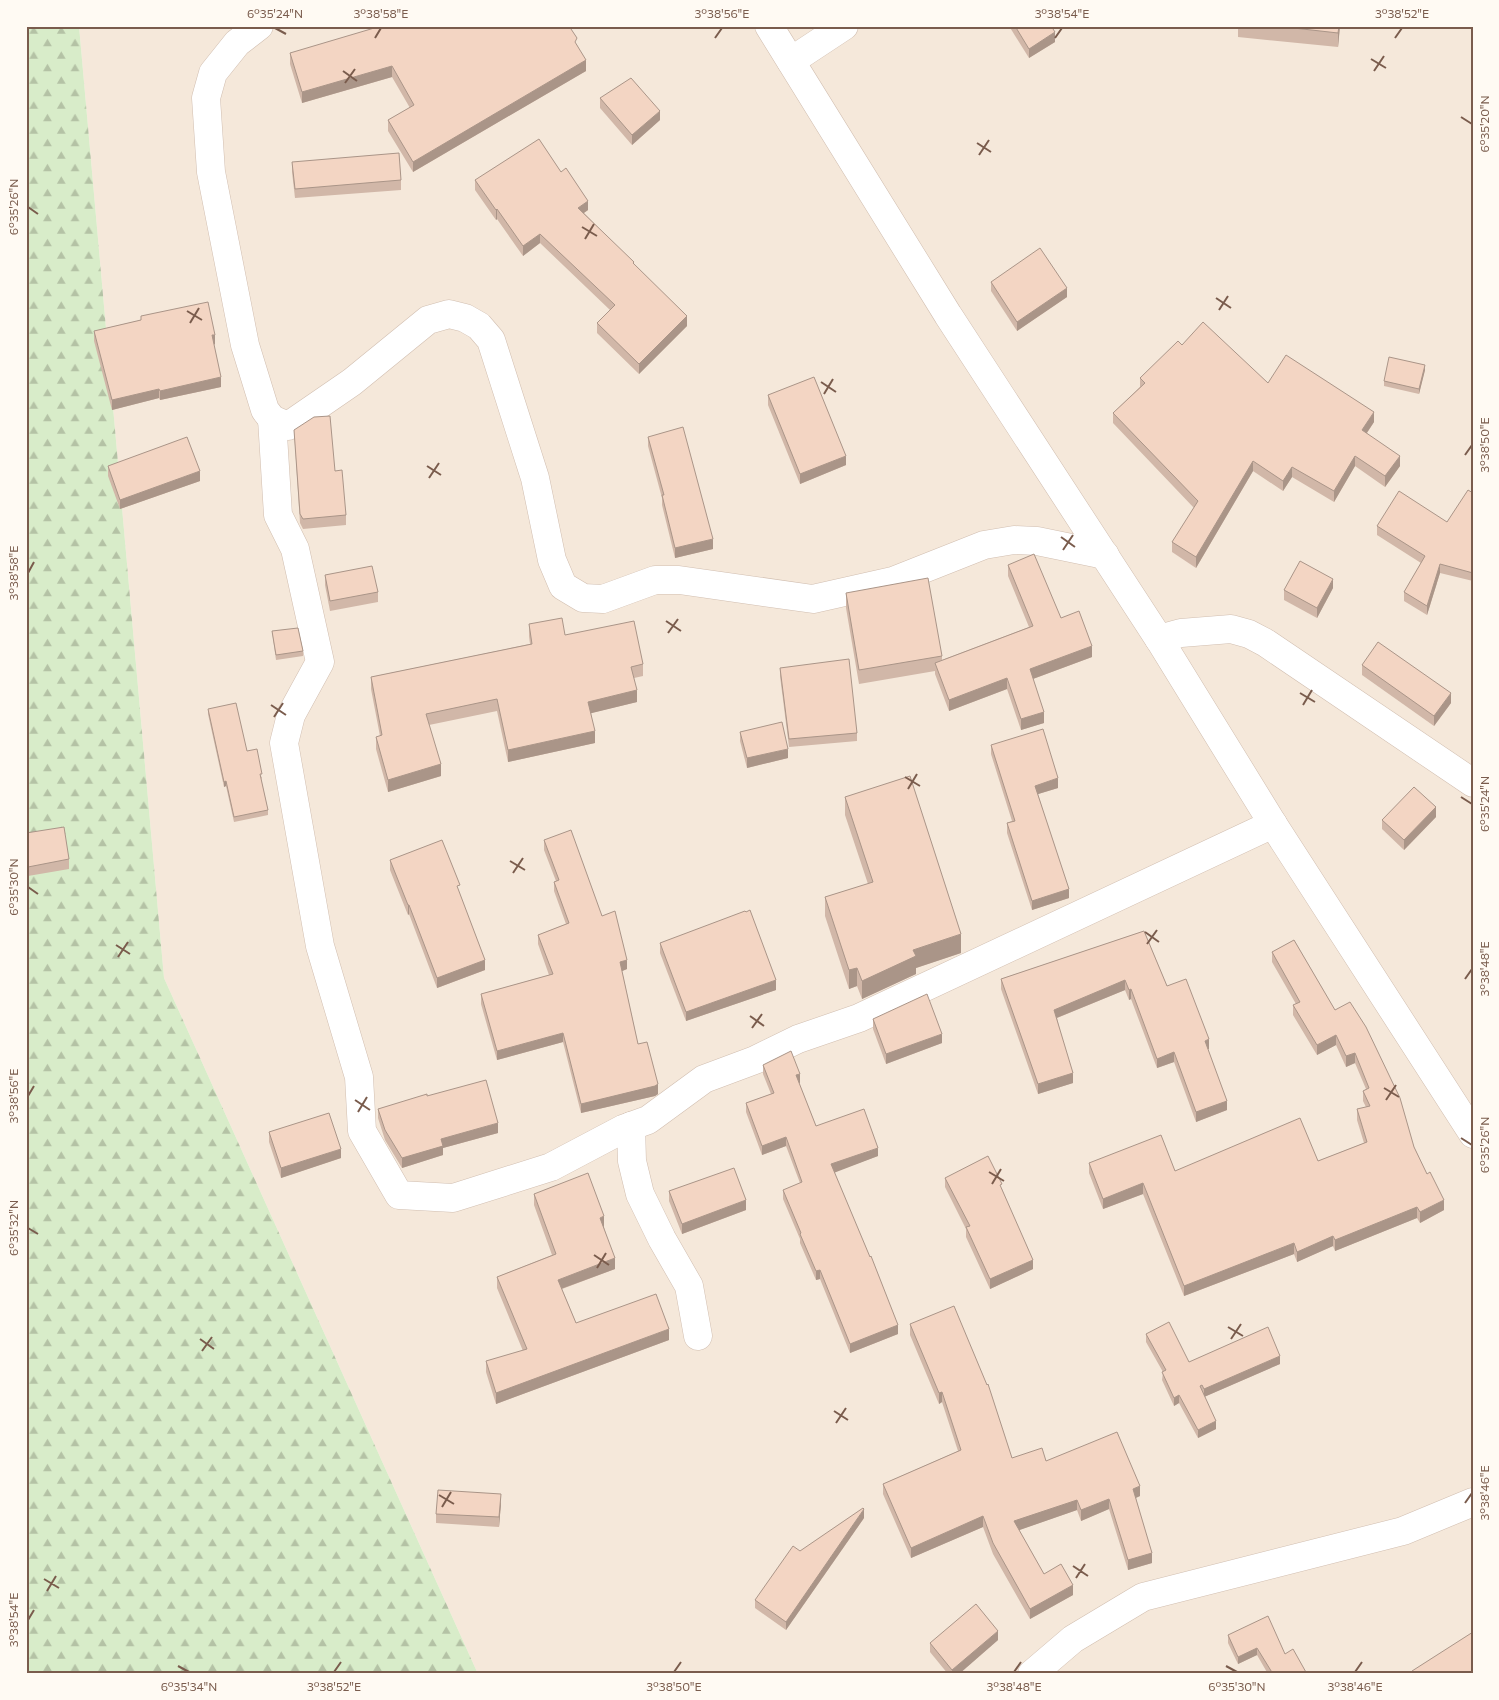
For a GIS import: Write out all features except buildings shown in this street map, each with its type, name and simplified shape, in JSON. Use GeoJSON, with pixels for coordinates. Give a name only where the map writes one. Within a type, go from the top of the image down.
{"type":"FeatureCollection","features":[{"type":"Feature","properties":{"kind":"street"},"geometry":{"type":"LineString","coordinates":[[259,26],[237,43],[213,73],[206,98],[211,172],[245,345],[265,410],[272,419],[288,426],[352,382],[428,320],[449,314],[465,318],[479,326],[491,340],[535,478],[552,560],[563,586],[583,598],[603,599],[655,580],[679,580],[813,598],[893,581],[984,546],[1014,540],[1038,541],[1105,555]]}},
{"type":"Feature","properties":{"kind":"street"},"geometry":{"type":"LineString","coordinates":[[770,26],[948,315],[1159,639],[1273,824],[1473,1134]]}},
{"type":"Feature","properties":{"kind":"street"},"geometry":{"type":"LineString","coordinates":[[791,61],[844,26]]}},
{"type":"Feature","properties":{"kind":"street"},"geometry":{"type":"LineString","coordinates":[[272,419],[278,515],[295,549],[320,662],[291,715],[284,743],[320,946],[359,1077],[362,1131],[399,1195],[453,1198],[550,1167],[623,1129],[648,1120],[704,1078],[755,1060],[798,1039],[859,1018],[1273,824]]}},
{"type":"Feature","properties":{"kind":"street"},"geometry":{"type":"LineString","coordinates":[[1159,639],[1182,633],[1232,629],[1249,634],[1266,643],[1473,783]]}},
{"type":"Feature","properties":{"kind":"street"},"geometry":{"type":"LineString","coordinates":[[631,1126],[632,1161],[640,1194],[662,1239],[689,1286],[698,1336]]}},
{"type":"Feature","properties":{"kind":"street"},"geometry":{"type":"LineString","coordinates":[[1032,1674],[1073,1639],[1143,1597],[1404,1531],[1473,1502]]}},
{"type":"Feature","properties":{"kind":"shaded area"},"geometry":{"type":"Polygon","coordinates":[[[79,26],[1473,26],[1473,1674],[478,1674],[164,978],[79,26]]]}},
{"type":"Feature","properties":{"kind":"green space"},"geometry":{"type":"Polygon","coordinates":[[[26,26],[79,26],[164,978],[478,1674],[26,1674],[26,26]]]}}]}
